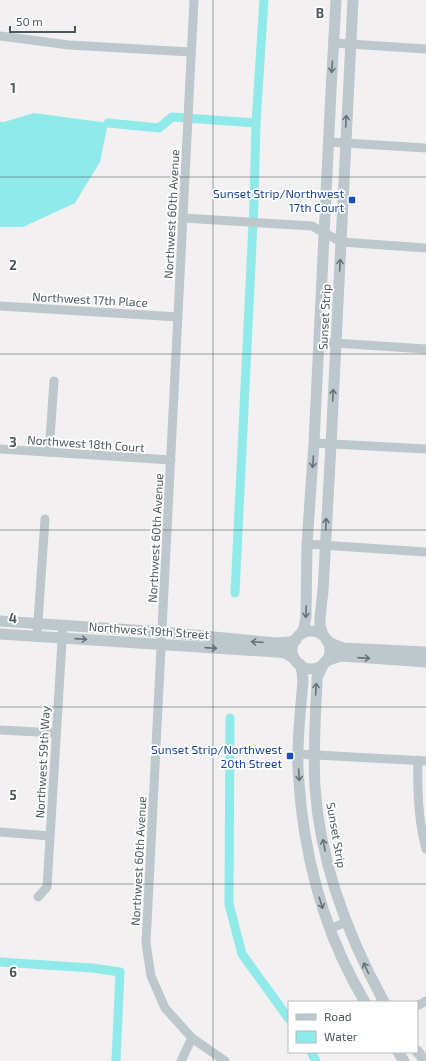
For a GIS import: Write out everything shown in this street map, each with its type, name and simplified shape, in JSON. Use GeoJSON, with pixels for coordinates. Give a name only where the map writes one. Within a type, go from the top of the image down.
{"type":"FeatureCollection","features":[{"type":"Feature","properties":{"kind":"street","name":"Northwest 60th Avenue"},"geometry":{"type":"LineString","coordinates":[[194,0],[146,943],[151,976],[165,1008],[192,1038],[225,1061]]}},
{"type":"Feature","properties":{"kind":"street","name":"Sunset Strip"},"geometry":{"type":"LineString","coordinates":[[298,637],[304,628],[306,617],[307,544],[314,443],[336,0]]}},
{"type":"Feature","properties":{"kind":"street","name":"Sunset Strip"},"geometry":{"type":"LineString","coordinates":[[325,638],[320,625],[320,617],[323,591],[331,444],[353,0]]}},
{"type":"Feature","properties":{"kind":"street"},"geometry":{"type":"LineString","coordinates":[[0,36],[69,45],[191,52]]}},
{"type":"Feature","properties":{"kind":"street"},"geometry":{"type":"LineString","coordinates":[[334,43],[426,49]]}},
{"type":"Feature","properties":{"kind":"street"},"geometry":{"type":"LineString","coordinates":[[329,142],[426,148]]}},
{"type":"Feature","properties":{"kind":"street"},"geometry":{"type":"LineString","coordinates":[[183,218],[312,226],[341,242],[426,248]]}},
{"type":"Feature","properties":{"kind":"street","name":"Northwest 17th Place"},"geometry":{"type":"LineString","coordinates":[[0,306],[178,317]]}},
{"type":"Feature","properties":{"kind":"street"},"geometry":{"type":"LineString","coordinates":[[319,342],[426,350]]}},
{"type":"Feature","properties":{"kind":"street"},"geometry":{"type":"LineString","coordinates":[[49,452],[54,381]]}},
{"type":"Feature","properties":{"kind":"street"},"geometry":{"type":"LineString","coordinates":[[314,443],[426,449]]}},
{"type":"Feature","properties":{"kind":"street","name":"Northwest 18th Court"},"geometry":{"type":"LineString","coordinates":[[0,449],[171,460]]}},
{"type":"Feature","properties":{"kind":"street"},"geometry":{"type":"LineString","coordinates":[[37,636],[44,519]]}},
{"type":"Feature","properties":{"kind":"street"},"geometry":{"type":"LineString","coordinates":[[307,544],[426,552]]}},
{"type":"Feature","properties":{"kind":"street","name":"Northwest 19th Street"},"geometry":{"type":"LineString","coordinates":[[0,621],[162,632],[277,643],[290,642],[298,637]]}},
{"type":"Feature","properties":{"kind":"street","name":"Northwest 59th Way"},"geometry":{"type":"LineString","coordinates":[[38,897],[47,887],[55,733],[63,625]]}},
{"type":"Feature","properties":{"kind":"street"},"geometry":{"type":"LineString","coordinates":[[363,1001],[352,980],[330,929],[314,878],[304,831],[298,779],[298,754],[303,681],[301,667],[297,662],[293,651],[298,637],[309,631],[314,631],[335,646],[343,648],[426,652]]}},
{"type":"Feature","properties":{"kind":"street","name":"Northwest 19th Street"},"geometry":{"type":"LineString","coordinates":[[0,634],[282,652],[297,662]]}},
{"type":"Feature","properties":{"kind":"street"},"geometry":{"type":"LineString","coordinates":[[325,638],[330,648],[325,662]]}},
{"type":"Feature","properties":{"kind":"street"},"geometry":{"type":"LineString","coordinates":[[297,662],[311,668],[318,667],[325,662],[342,656],[426,662]]}},
{"type":"Feature","properties":{"kind":"street","name":"Sunset Strip"},"geometry":{"type":"LineString","coordinates":[[325,662],[317,678],[316,684],[314,755],[315,789],[326,858],[338,899],[352,938],[384,1001]]}},
{"type":"Feature","properties":{"kind":"street"},"geometry":{"type":"LineString","coordinates":[[0,730],[55,733]]}},
{"type":"Feature","properties":{"kind":"street"},"geometry":{"type":"LineString","coordinates":[[298,754],[422,760],[417,795],[421,833],[426,849]]}},
{"type":"Feature","properties":{"kind":"street"},"geometry":{"type":"LineString","coordinates":[[0,832],[50,836]]}},
{"type":"Feature","properties":{"kind":"street"},"geometry":{"type":"LineString","coordinates":[[330,929],[346,922]]}},
{"type":"Feature","properties":{"kind":"street"},"geometry":{"type":"LineString","coordinates":[[181,1061],[192,1038]]}},
{"type":"Feature","properties":{"kind":"street"},"geometry":{"type":"LineString","coordinates":[[418,1052],[425,1061]]}},
{"type":"Feature","properties":{"kind":"water"},"geometry":{"type":"Polygon","coordinates":[[[34,113],[108,123],[100,162],[75,203],[23,227],[0,227],[0,122],[34,113]]]}},
{"type":"Feature","properties":{"kind":"waterway"},"geometry":{"type":"LineString","coordinates":[[235,593],[254,203],[256,123],[264,0]]}},
{"type":"Feature","properties":{"kind":"waterway"},"geometry":{"type":"LineString","coordinates":[[108,123],[159,128],[172,117],[256,123]]}},
{"type":"Feature","properties":{"kind":"waterway"},"geometry":{"type":"LineString","coordinates":[[230,718],[229,904],[242,954],[288,1018]]}},
{"type":"Feature","properties":{"kind":"waterway"},"geometry":{"type":"LineString","coordinates":[[0,962],[92,968],[120,972],[116,1061]]}},
{"type":"Feature","properties":{"kind":"waterway"},"geometry":{"type":"LineString","coordinates":[[312,1053],[316,1061]]}},
{"type":"Feature","properties":{"kind":"place","name":"Sunset Strip/Northwest 17th Court"},"geometry":{"type":"Point","coordinates":[352,200]}},
{"type":"Feature","properties":{"kind":"place","name":"Sunset Strip/Northwest 20th Street"},"geometry":{"type":"Point","coordinates":[290,756]}}]}
